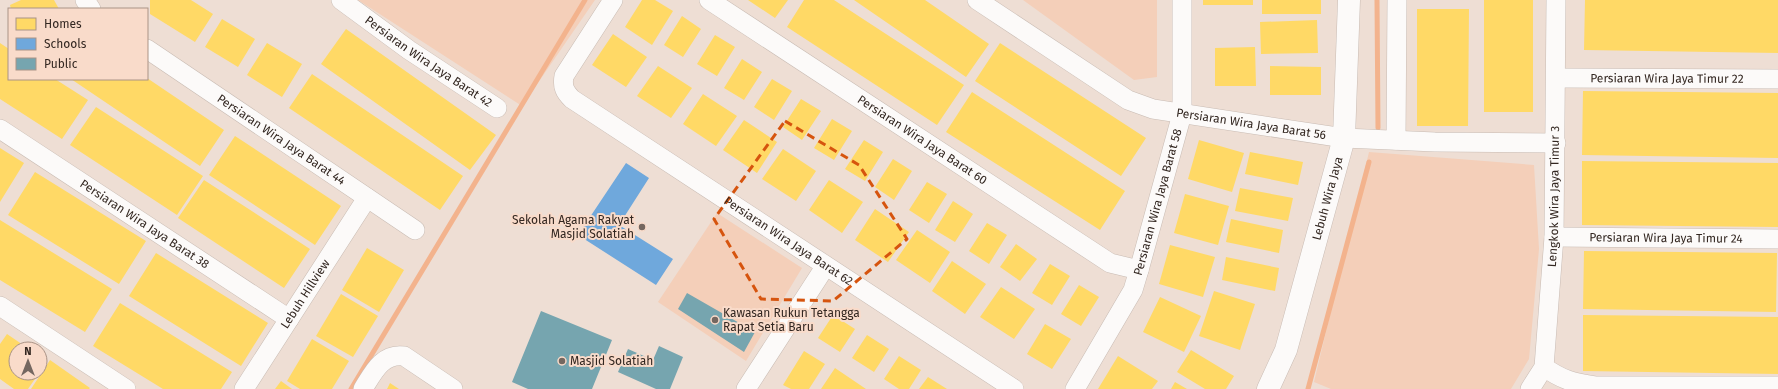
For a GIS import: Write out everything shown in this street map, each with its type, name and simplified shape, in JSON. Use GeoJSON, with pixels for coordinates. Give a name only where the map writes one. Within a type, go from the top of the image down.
{"type":"FeatureCollection","features":[{"type":"Feature","properties":{"kind":"street","name":"Persiaran Wira Jaya Barat 42"},"geometry":{"type":"LineString","coordinates":[[341,0],[409,50],[498,108]]}},
{"type":"Feature","properties":{"kind":"street","name":"Persiaran Wira Jaya Barat 62"},"geometry":{"type":"LineString","coordinates":[[612,0],[564,76],[563,84],[565,92],[572,99],[825,267],[1014,389]]}},
{"type":"Feature","properties":{"kind":"street","name":"Persiaran Wira Jaya Barat 60"},"geometry":{"type":"LineString","coordinates":[[709,0],[1110,263],[1139,270]]}},
{"type":"Feature","properties":{"kind":"street","name":"Persiaran Wira Jaya Barat 56"},"geometry":{"type":"LineString","coordinates":[[978,0],[1128,100],[1153,109],[1344,138],[1556,143]]}},
{"type":"Feature","properties":{"kind":"street","name":"Persiaran Wira Jaya Barat 58"},"geometry":{"type":"LineString","coordinates":[[1075,389],[1133,290],[1182,114],[1182,0]]}},
{"type":"Feature","properties":{"kind":"street","name":"Lebuh Wira Jaya"},"geometry":{"type":"LineString","coordinates":[[1268,389],[1286,350],[1344,138],[1349,0]]}},
{"type":"Feature","properties":{"kind":"street"},"geometry":{"type":"LineString","coordinates":[[1396,140],[1397,0]]}},
{"type":"Feature","properties":{"kind":"street","name":"Lengkok Wira Jaya Timur 3"},"geometry":{"type":"LineString","coordinates":[[1530,389],[1544,367],[1554,237],[1556,143],[1556,0]]}},
{"type":"Feature","properties":{"kind":"street","name":"Persiaran Wira Jaya Barat 44"},"geometry":{"type":"LineString","coordinates":[[148,50],[414,230]]}},
{"type":"Feature","properties":{"kind":"street","name":"Persiaran Wira Jaya Timur 22"},"geometry":{"type":"LineString","coordinates":[[1556,78],[1778,79]]}},
{"type":"Feature","properties":{"kind":"street","name":"Persiaran Wira Jaya Barat 38"},"geometry":{"type":"LineString","coordinates":[[0,129],[289,319]]}},
{"type":"Feature","properties":{"kind":"street","name":"Lebuh Hillview"},"geometry":{"type":"LineString","coordinates":[[244,389],[367,198]]}},
{"type":"Feature","properties":{"kind":"street","name":"Persiaran Wira Jaya Timur 24"},"geometry":{"type":"LineString","coordinates":[[1554,237],[1778,239]]}},
{"type":"Feature","properties":{"kind":"street"},"geometry":{"type":"LineString","coordinates":[[746,389],[825,267]]}},
{"type":"Feature","properties":{"kind":"street"},"geometry":{"type":"LineString","coordinates":[[0,306],[126,389]]}},
{"type":"Feature","properties":{"kind":"street"},"geometry":{"type":"LineString","coordinates":[[363,389],[378,364],[388,357],[396,355],[404,356],[452,389]]}},
{"type":"Feature","properties":{"kind":"street"},"geometry":{"type":"LineString","coordinates":[[1544,367],[1558,376],[1568,380],[1595,386],[1778,386]]}},
{"type":"Feature","properties":{"kind":"highlighted area"},"geometry":{"type":"Polygon","coordinates":[[[785,121],[859,165],[907,239],[833,301],[761,299],[714,219],[785,121]]]}},
{"type":"Feature","properties":{"kind":"shaded area"},"geometry":{"type":"Polygon","coordinates":[[[358,0],[595,0],[522,106],[358,0]]]}},
{"type":"Feature","properties":{"kind":"shaded area"},"geometry":{"type":"Polygon","coordinates":[[[1023,0],[1157,0],[1157,77],[1134,80],[1023,0]]]}},
{"type":"Feature","properties":{"kind":"shaded area"},"geometry":{"type":"Polygon","coordinates":[[[1369,152],[1534,165],[1539,249],[1529,359],[1511,389],[1331,389],[1314,382],[1369,152]]]}},
{"type":"Feature","properties":{"kind":"shaded area"},"geometry":{"type":"Polygon","coordinates":[[[717,213],[802,268],[746,361],[658,302],[717,213]]]}},
{"type":"Feature","properties":{"kind":"building: Homes"},"geometry":{"type":"Polygon","coordinates":[[[21,0],[54,0],[58,8],[11,8],[10,5],[21,0]]]}},
{"type":"Feature","properties":{"kind":"building: Homes"},"geometry":{"type":"Polygon","coordinates":[[[150,0],[191,0],[213,14],[195,42],[150,14],[150,0]]]}},
{"type":"Feature","properties":{"kind":"building: Homes"},"geometry":{"type":"Polygon","coordinates":[[[642,0],[655,0],[673,11],[652,45],[625,27],[642,0]]]}},
{"type":"Feature","properties":{"kind":"building: Homes"},"geometry":{"type":"Polygon","coordinates":[[[748,0],[788,0],[775,18],[748,0]]]}},
{"type":"Feature","properties":{"kind":"building: Homes"},"geometry":{"type":"Polygon","coordinates":[[[804,0],[834,0],[964,85],[937,125],[787,27],[804,0]]]}},
{"type":"Feature","properties":{"kind":"building: Homes"},"geometry":{"type":"Polygon","coordinates":[[[854,0],[925,0],[989,44],[966,77],[854,0]]]}},
{"type":"Feature","properties":{"kind":"building: Homes"},"geometry":{"type":"Polygon","coordinates":[[[1203,0],[1253,0],[1253,5],[1203,5],[1203,0]]]}},
{"type":"Feature","properties":{"kind":"building: Homes"},"geometry":{"type":"Polygon","coordinates":[[[1262,0],[1321,0],[1321,14],[1262,14],[1262,0]]]}},
{"type":"Feature","properties":{"kind":"building: Homes"},"geometry":{"type":"Polygon","coordinates":[[[1484,0],[1533,0],[1533,112],[1484,112],[1484,0]]]}},
{"type":"Feature","properties":{"kind":"building: Homes"},"geometry":{"type":"Polygon","coordinates":[[[1585,0],[1778,0],[1778,53],[1584,50],[1585,0]]]}},
{"type":"Feature","properties":{"kind":"building: Homes"},"geometry":{"type":"Polygon","coordinates":[[[1417,9],[1469,9],[1468,126],[1417,126],[1417,9]]]}},
{"type":"Feature","properties":{"kind":"building: Homes"},"geometry":{"type":"Polygon","coordinates":[[[682,16],[701,29],[683,57],[664,45],[682,16]]]}},
{"type":"Feature","properties":{"kind":"building: Homes"},"geometry":{"type":"Polygon","coordinates":[[[222,19],[255,39],[238,67],[205,47],[222,19]]]}},
{"type":"Feature","properties":{"kind":"building: Homes"},"geometry":{"type":"Polygon","coordinates":[[[1317,20],[1318,53],[1261,54],[1260,22],[1317,20]]]}},
{"type":"Feature","properties":{"kind":"building: Homes"},"geometry":{"type":"Polygon","coordinates":[[[346,29],[496,135],[470,170],[321,64],[346,29]]]}},
{"type":"Feature","properties":{"kind":"building: Homes"},"geometry":{"type":"Polygon","coordinates":[[[613,34],[647,57],[626,87],[592,65],[613,34]]]}},
{"type":"Feature","properties":{"kind":"building: Homes"},"geometry":{"type":"Polygon","coordinates":[[[715,35],[735,47],[717,76],[697,64],[715,35]]]}},
{"type":"Feature","properties":{"kind":"building: Homes"},"geometry":{"type":"Polygon","coordinates":[[[0,43],[8,48],[8,80],[57,80],[88,100],[62,139],[0,99],[0,43]]]}},
{"type":"Feature","properties":{"kind":"building: Homes"},"geometry":{"type":"Polygon","coordinates":[[[267,43],[302,64],[282,97],[247,75],[267,43]]]}},
{"type":"Feature","properties":{"kind":"building: Homes"},"geometry":{"type":"Polygon","coordinates":[[[1000,43],[1146,138],[1121,176],[975,81],[1000,43]]]}},
{"type":"Feature","properties":{"kind":"building: Homes"},"geometry":{"type":"Polygon","coordinates":[[[1255,47],[1256,86],[1215,86],[1215,48],[1255,47]]]}},
{"type":"Feature","properties":{"kind":"building: Homes"},"geometry":{"type":"Polygon","coordinates":[[[742,59],[762,72],[744,100],[724,88],[742,59]]]}},
{"type":"Feature","properties":{"kind":"building: Homes"},"geometry":{"type":"Polygon","coordinates":[[[658,66],[692,88],[671,118],[637,96],[658,66]]]}},
{"type":"Feature","properties":{"kind":"building: Homes"},"geometry":{"type":"Polygon","coordinates":[[[1270,66],[1321,67],[1321,95],[1270,95],[1270,66]]]}},
{"type":"Feature","properties":{"kind":"building: Homes"},"geometry":{"type":"Polygon","coordinates":[[[312,74],[463,176],[440,210],[289,108],[312,74]]]}},
{"type":"Feature","properties":{"kind":"building: Homes"},"geometry":{"type":"Polygon","coordinates":[[[148,79],[224,130],[200,166],[72,80],[148,80],[148,79]]]}},
{"type":"Feature","properties":{"kind":"building: Homes"},"geometry":{"type":"Polygon","coordinates":[[[772,79],[792,91],[774,120],[754,107],[772,79]]]}},
{"type":"Feature","properties":{"kind":"building: Homes"},"geometry":{"type":"Polygon","coordinates":[[[1583,91],[1778,93],[1778,158],[1582,155],[1583,91]]]}},
{"type":"Feature","properties":{"kind":"building: Homes"},"geometry":{"type":"Polygon","coordinates":[[[972,92],[1125,191],[1100,230],[946,132],[972,92]]]}},
{"type":"Feature","properties":{"kind":"building: Homes"},"geometry":{"type":"Polygon","coordinates":[[[703,94],[737,116],[716,146],[683,124],[703,94]]]}},
{"type":"Feature","properties":{"kind":"building: Homes"},"geometry":{"type":"Polygon","coordinates":[[[801,99],[821,111],[802,140],[783,127],[801,99]]]}},
{"type":"Feature","properties":{"kind":"building: Homes"},"geometry":{"type":"Polygon","coordinates":[[[96,107],[203,176],[177,215],[70,145],[96,107]]]}},
{"type":"Feature","properties":{"kind":"building: Homes"},"geometry":{"type":"Polygon","coordinates":[[[832,119],[852,131],[834,160],[814,148],[832,119]]]}},
{"type":"Feature","properties":{"kind":"building: Homes"},"geometry":{"type":"Polygon","coordinates":[[[744,120],[777,142],[757,173],[723,150],[744,120]]]}},
{"type":"Feature","properties":{"kind":"building: Homes"},"geometry":{"type":"Polygon","coordinates":[[[235,136],[341,206],[315,245],[209,175],[235,136]]]}},
{"type":"Feature","properties":{"kind":"building: Homes"},"geometry":{"type":"Polygon","coordinates":[[[864,140],[883,152],[865,181],[845,169],[864,140]]]}},
{"type":"Feature","properties":{"kind":"building: Homes"},"geometry":{"type":"Polygon","coordinates":[[[1199,140],[1244,153],[1232,192],[1188,179],[1199,140]]]}},
{"type":"Feature","properties":{"kind":"building: Homes"},"geometry":{"type":"Polygon","coordinates":[[[0,148],[24,163],[0,202],[0,148]]]}},
{"type":"Feature","properties":{"kind":"building: Homes"},"geometry":{"type":"Polygon","coordinates":[[[783,149],[816,171],[796,201],[762,179],[783,149]]]}},
{"type":"Feature","properties":{"kind":"building: Homes"},"geometry":{"type":"Polygon","coordinates":[[[1250,152],[1303,162],[1298,185],[1245,174],[1250,152]]]}},
{"type":"Feature","properties":{"kind":"building: Homes"},"geometry":{"type":"Polygon","coordinates":[[[893,159],[912,171],[894,200],[875,187],[893,159]]]}},
{"type":"Feature","properties":{"kind":"building: Homes"},"geometry":{"type":"Polygon","coordinates":[[[1582,161],[1778,163],[1778,227],[1582,225],[1582,161]]]}},
{"type":"Feature","properties":{"kind":"building: Homes"},"geometry":{"type":"Polygon","coordinates":[[[35,172],[146,241],[119,284],[8,215],[35,172]]]}},
{"type":"Feature","properties":{"kind":"building: Homes"},"geometry":{"type":"Polygon","coordinates":[[[204,180],[310,249],[284,288],[178,218],[204,180]]]}},
{"type":"Feature","properties":{"kind":"building: Homes"},"geometry":{"type":"Polygon","coordinates":[[[829,180],[863,202],[842,233],[809,210],[829,180]]]}},
{"type":"Feature","properties":{"kind":"building: Homes"},"geometry":{"type":"Polygon","coordinates":[[[927,182],[947,194],[929,223],[909,210],[927,182]]]}},
{"type":"Feature","properties":{"kind":"building: Homes"},"geometry":{"type":"Polygon","coordinates":[[[1240,188],[1293,198],[1288,221],[1235,211],[1240,188]]]}},
{"type":"Feature","properties":{"kind":"building: Homes"},"geometry":{"type":"Polygon","coordinates":[[[1185,194],[1229,206],[1218,245],[1174,233],[1185,194]]]}},
{"type":"Feature","properties":{"kind":"building: Homes"},"geometry":{"type":"Polygon","coordinates":[[[953,201],[973,214],[955,242],[935,230],[953,201]]]}},
{"type":"Feature","properties":{"kind":"building: Homes"},"geometry":{"type":"Polygon","coordinates":[[[875,209],[909,232],[888,262],[855,240],[875,209]]]}},
{"type":"Feature","properties":{"kind":"building: Homes"},"geometry":{"type":"Polygon","coordinates":[[[1231,219],[1283,230],[1279,253],[1226,242],[1231,219]]]}},
{"type":"Feature","properties":{"kind":"building: Homes"},"geometry":{"type":"Polygon","coordinates":[[[0,220],[112,289],[85,332],[0,280],[0,220]]]}},
{"type":"Feature","properties":{"kind":"building: Homes"},"geometry":{"type":"Polygon","coordinates":[[[987,223],[1007,235],[989,264],[969,251],[987,223]]]}},
{"type":"Feature","properties":{"kind":"building: Homes"},"geometry":{"type":"Polygon","coordinates":[[[917,230],[950,252],[930,283],[896,260],[917,230]]]}},
{"type":"Feature","properties":{"kind":"building: Homes"},"geometry":{"type":"Polygon","coordinates":[[[1016,244],[1037,259],[1020,281],[1000,267],[1016,244]]]}},
{"type":"Feature","properties":{"kind":"building: Homes"},"geometry":{"type":"Polygon","coordinates":[[[1170,245],[1215,257],[1203,297],[1159,284],[1170,245]]]}},
{"type":"Feature","properties":{"kind":"building: Homes"},"geometry":{"type":"Polygon","coordinates":[[[367,248],[404,270],[379,312],[342,290],[367,248]]]}},
{"type":"Feature","properties":{"kind":"building: Homes"},"geometry":{"type":"Polygon","coordinates":[[[1584,251],[1777,253],[1776,312],[1583,309],[1584,251]]]}},
{"type":"Feature","properties":{"kind":"building: Homes"},"geometry":{"type":"Polygon","coordinates":[[[156,253],[268,323],[241,366],[129,296],[156,253]]]}},
{"type":"Feature","properties":{"kind":"building: Homes"},"geometry":{"type":"Polygon","coordinates":[[[1226,257],[1279,268],[1275,291],[1222,280],[1226,257]]]}},
{"type":"Feature","properties":{"kind":"building: Homes"},"geometry":{"type":"Polygon","coordinates":[[[952,261],[986,284],[965,314],[932,291],[952,261]]]}},
{"type":"Feature","properties":{"kind":"building: Homes"},"geometry":{"type":"Polygon","coordinates":[[[1050,264],[1070,276],[1052,305],[1032,293],[1050,264]]]}},
{"type":"Feature","properties":{"kind":"building: Homes"},"geometry":{"type":"Polygon","coordinates":[[[1079,285],[1099,297],[1081,326],[1061,314],[1079,285]]]}},
{"type":"Feature","properties":{"kind":"building: Homes"},"geometry":{"type":"Polygon","coordinates":[[[1001,287],[1035,309],[1014,339],[980,317],[1001,287]]]}},
{"type":"Feature","properties":{"kind":"building: Homes"},"geometry":{"type":"Polygon","coordinates":[[[1214,291],[1255,304],[1240,350],[1199,336],[1214,291]]]}},
{"type":"Feature","properties":{"kind":"building: Homes"},"geometry":{"type":"Polygon","coordinates":[[[341,294],[378,316],[353,357],[316,336],[341,294]]]}},
{"type":"Feature","properties":{"kind":"building: Homes"},"geometry":{"type":"Polygon","coordinates":[[[1160,297],[1201,316],[1184,352],[1143,332],[1160,297]]]}},
{"type":"Feature","properties":{"kind":"building: Homes"},"geometry":{"type":"Polygon","coordinates":[[[120,303],[232,372],[221,389],[163,389],[93,346],[120,303]]]}},
{"type":"Feature","properties":{"kind":"building: Homes"},"geometry":{"type":"Polygon","coordinates":[[[833,315],[855,329],[840,352],[818,338],[833,315]]]}},
{"type":"Feature","properties":{"kind":"building: Homes"},"geometry":{"type":"Polygon","coordinates":[[[1583,315],[1778,317],[1778,374],[1583,371],[1583,315]]]}},
{"type":"Feature","properties":{"kind":"building: Homes"},"geometry":{"type":"Polygon","coordinates":[[[1045,324],[1071,339],[1052,369],[1027,354],[1045,324]]]}},
{"type":"Feature","properties":{"kind":"building: Homes"},"geometry":{"type":"Polygon","coordinates":[[[7,334],[17,341],[8,341],[8,381],[34,381],[28,389],[14,389],[0,379],[0,344],[7,334]]]}},
{"type":"Feature","properties":{"kind":"building: Homes"},"geometry":{"type":"Polygon","coordinates":[[[867,335],[889,349],[874,372],[852,358],[867,335]]]}},
{"type":"Feature","properties":{"kind":"building: Homes"},"geometry":{"type":"Polygon","coordinates":[[[312,339],[349,361],[332,389],[300,389],[287,381],[312,339]]]}},
{"type":"Feature","properties":{"kind":"building: Homes"},"geometry":{"type":"Polygon","coordinates":[[[1191,350],[1234,376],[1226,389],[1205,389],[1177,372],[1191,350]]]}},
{"type":"Feature","properties":{"kind":"building: Homes"},"geometry":{"type":"Polygon","coordinates":[[[804,351],[825,364],[809,389],[791,389],[783,385],[804,351]]]}},
{"type":"Feature","properties":{"kind":"building: Homes"},"geometry":{"type":"Polygon","coordinates":[[[899,356],[921,370],[909,389],[899,389],[884,379],[899,356]]]}},
{"type":"Feature","properties":{"kind":"building: Homes"},"geometry":{"type":"Polygon","coordinates":[[[1118,356],[1158,381],[1152,389],[1098,389],[1118,356]]]}},
{"type":"Feature","properties":{"kind":"building: Homes"},"geometry":{"type":"Polygon","coordinates":[[[50,360],[90,388],[31,389],[36,381],[48,381],[48,363],[50,360]]]}},
{"type":"Feature","properties":{"kind":"building: Homes"},"geometry":{"type":"Polygon","coordinates":[[[835,368],[866,389],[821,389],[835,368]]]}},
{"type":"Feature","properties":{"kind":"building: Homes"},"geometry":{"type":"Polygon","coordinates":[[[928,377],[947,389],[919,389],[928,377]]]}},
{"type":"Feature","properties":{"kind":"building: Homes"},"geometry":{"type":"Polygon","coordinates":[[[281,381],[292,389],[275,389],[281,381]]]}},
{"type":"Feature","properties":{"kind":"building: Homes"},"geometry":{"type":"Polygon","coordinates":[[[1175,382],[1187,389],[1171,389],[1175,382]]]}},
{"type":"Feature","properties":{"kind":"building: Homes"},"geometry":{"type":"Polygon","coordinates":[[[390,383],[399,389],[387,389],[390,383]]]}},
{"type":"Feature","properties":{"kind":"building: Schools"},"geometry":{"type":"Polygon","coordinates":[[[626,163],[649,178],[619,225],[673,259],[656,285],[578,235],[626,163]]]}},
{"type":"Feature","properties":{"kind":"building: Public","name":"Kawasan Rukun Tetangga Rapat Setia Baru"},"geometry":{"type":"Polygon","coordinates":[[[687,293],[755,332],[744,352],[678,309],[687,293]]]}},
{"type":"Feature","properties":{"kind":"building: Public","name":"Masjid Solatiah"},"geometry":{"type":"Polygon","coordinates":[[[541,311],[612,340],[592,389],[528,389],[512,382],[541,311]]]}},
{"type":"Feature","properties":{"kind":"building: Public"},"geometry":{"type":"Polygon","coordinates":[[[659,346],[683,357],[670,389],[656,389],[618,372],[628,349],[653,360],[659,346]]]}},
{"type":"Feature","properties":{"kind":"waterway"},"geometry":{"type":"LineString","coordinates":[[351,389],[585,0]]}},
{"type":"Feature","properties":{"kind":"waterway"},"geometry":{"type":"LineString","coordinates":[[1377,0],[1378,128]]}},
{"type":"Feature","properties":{"kind":"waterway"},"geometry":{"type":"LineString","coordinates":[[1308,389],[1369,162]]}},
{"type":"Feature","properties":{"kind":"place","name":"Sekolah Agama Rakyat Masjid Solatiah"},"geometry":{"type":"Point","coordinates":[642,227]}},
{"type":"Feature","properties":{"kind":"place","name":"Kawasan Rukun Tetangga Rapat Setia Baru"},"geometry":{"type":"Point","coordinates":[715,320]}},
{"type":"Feature","properties":{"kind":"place","name":"Masjid Solatiah"},"geometry":{"type":"Point","coordinates":[562,361]}}]}
